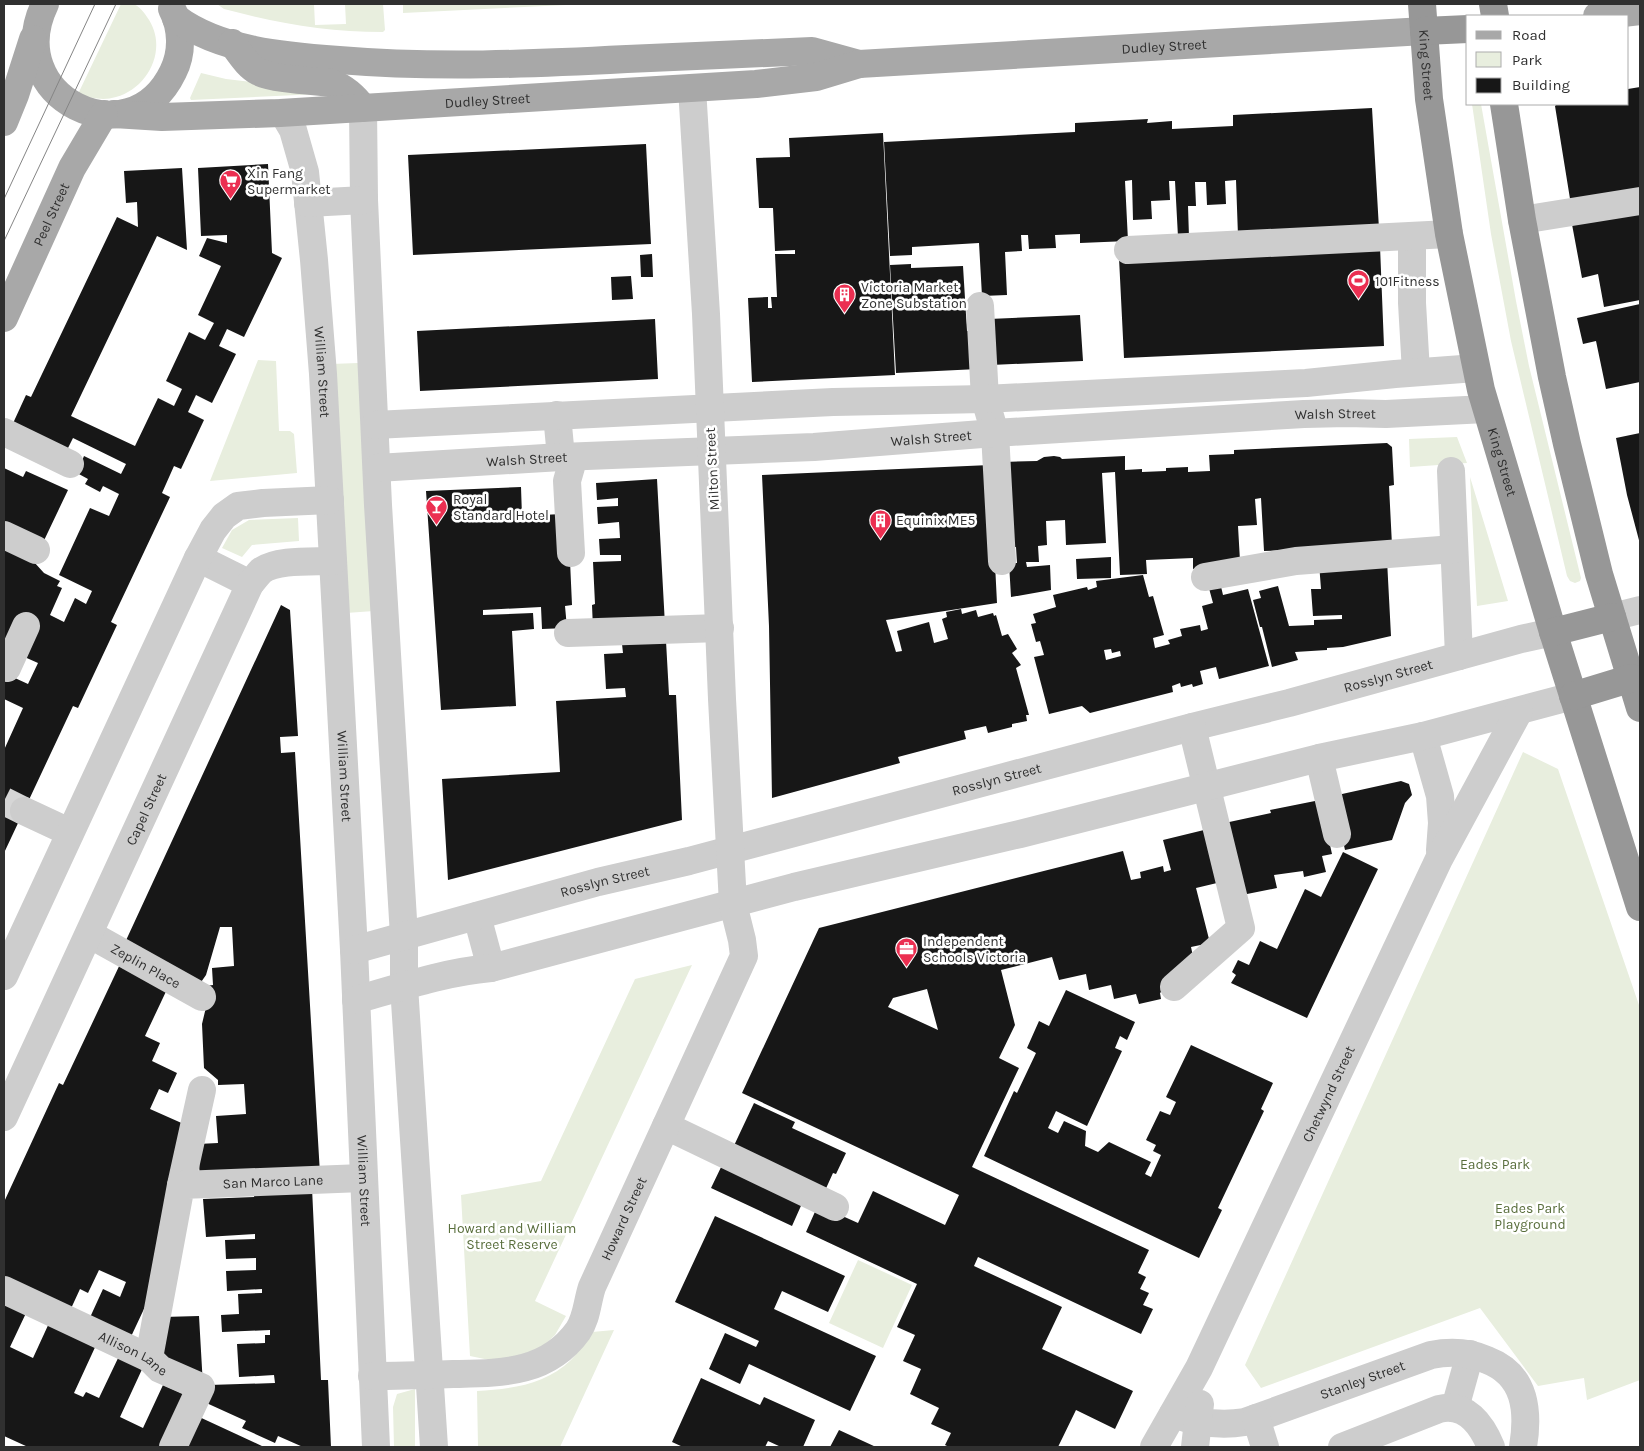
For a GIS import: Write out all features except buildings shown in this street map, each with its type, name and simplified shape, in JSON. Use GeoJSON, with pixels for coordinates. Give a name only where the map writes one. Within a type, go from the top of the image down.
{"type":"FeatureCollection","features":[{"type":"Feature","properties":{"kind":"highway","name":"King Street"},"geometry":{"type":"LineString","coordinates":[[1422,4],[1429,99],[1449,234],[1476,368],[1486,409],[1552,632],[1640,907]]}},
{"type":"Feature","properties":{"kind":"highway","name":"Dudley Street"},"geometry":{"type":"LineString","coordinates":[[1424,31],[1466,29]]}},
{"type":"Feature","properties":{"kind":"highway"},"geometry":{"type":"LineString","coordinates":[[1504,105],[1522,220],[1552,377],[1567,444],[1612,617],[1636,677],[1640,708]]}},
{"type":"Feature","properties":{"kind":"highway","name":"Rosslyn Street"},"geometry":{"type":"LineString","coordinates":[[1552,632],[1612,617]]}},
{"type":"Feature","properties":{"kind":"highway"},"geometry":{"type":"LineString","coordinates":[[1573,696],[1636,677]]}},
{"type":"Feature","properties":{"kind":"main road"},"geometry":{"type":"LineString","coordinates":[[4,122],[35,34],[38,18],[45,4]]}},
{"type":"Feature","properties":{"kind":"main road"},"geometry":{"type":"LineString","coordinates":[[109,114],[128,111],[148,102],[160,92],[170,79],[180,50],[180,34],[173,9]]}},
{"type":"Feature","properties":{"kind":"main road","name":"Dudley Street"},"geometry":{"type":"LineString","coordinates":[[173,9],[202,34],[258,50],[299,57],[414,65],[482,66],[812,51],[859,64]]}},
{"type":"Feature","properties":{"kind":"main road"},"geometry":{"type":"LineString","coordinates":[[1606,15],[1640,11]]}},
{"type":"Feature","properties":{"kind":"main road","name":"Dudley Street"},"geometry":{"type":"LineString","coordinates":[[35,34],[38,65],[46,80],[68,103],[80,109],[109,114],[162,117],[280,113],[756,84],[816,77],[859,64],[1424,31]]}},
{"type":"Feature","properties":{"kind":"main road"},"geometry":{"type":"LineString","coordinates":[[232,43],[250,65],[260,72],[332,83],[352,96],[363,108]]}},
{"type":"Feature","properties":{"kind":"main road","name":"Peel Street"},"geometry":{"type":"LineString","coordinates":[[4,318],[72,168],[109,114]]}},
{"type":"Feature","properties":{"kind":"street","name":"Milton Street"},"geometry":{"type":"LineString","coordinates":[[692,88],[706,314],[733,904]]}},
{"type":"Feature","properties":{"kind":"street"},"geometry":{"type":"LineString","coordinates":[[363,108],[364,200],[377,468],[404,936],[404,986],[434,1447]]}},
{"type":"Feature","properties":{"kind":"street","name":"William Street"},"geometry":{"type":"LineString","coordinates":[[280,113],[289,122],[296,136],[305,172],[322,368],[354,950],[376,1447]]}},
{"type":"Feature","properties":{"kind":"street"},"geometry":{"type":"LineString","coordinates":[[308,202],[364,200]]}},
{"type":"Feature","properties":{"kind":"street"},"geometry":{"type":"LineString","coordinates":[[1522,220],[1640,201]]}},
{"type":"Feature","properties":{"kind":"street"},"geometry":{"type":"LineString","coordinates":[[1128,250],[1449,234]]}},
{"type":"Feature","properties":{"kind":"street"},"geometry":{"type":"LineString","coordinates":[[1412,237],[1412,303],[1416,372]]}},
{"type":"Feature","properties":{"kind":"street"},"geometry":{"type":"LineString","coordinates":[[980,306],[986,398],[995,433],[1002,561]]}},
{"type":"Feature","properties":{"kind":"street"},"geometry":{"type":"LineString","coordinates":[[375,425],[833,402],[986,398],[1325,382],[1416,372],[1476,368]]}},
{"type":"Feature","properties":{"kind":"street"},"geometry":{"type":"LineString","coordinates":[[1325,382],[1327,413]]}},
{"type":"Feature","properties":{"kind":"street","name":"Walsh Street"},"geometry":{"type":"LineString","coordinates":[[377,468],[561,457],[814,447],[995,433],[1327,413],[1386,414],[1486,409]]}},
{"type":"Feature","properties":{"kind":"street"},"geometry":{"type":"LineString","coordinates":[[557,415],[561,457],[571,467],[567,481],[571,553]]}},
{"type":"Feature","properties":{"kind":"street"},"geometry":{"type":"LineString","coordinates":[[454,421],[457,463]]}},
{"type":"Feature","properties":{"kind":"street"},"geometry":{"type":"LineString","coordinates":[[4,432],[70,464]]}},
{"type":"Feature","properties":{"kind":"street"},"geometry":{"type":"LineString","coordinates":[[1451,471],[1459,656]]}},
{"type":"Feature","properties":{"kind":"street"},"geometry":{"type":"LineString","coordinates":[[4,976],[69,832],[213,530],[224,516],[238,506],[330,500]]}},
{"type":"Feature","properties":{"kind":"street"},"geometry":{"type":"LineString","coordinates":[[4,535],[36,550]]}},
{"type":"Feature","properties":{"kind":"street"},"geometry":{"type":"LineString","coordinates":[[1205,577],[1296,561],[1454,549]]}},
{"type":"Feature","properties":{"kind":"street"},"geometry":{"type":"LineString","coordinates":[[198,558],[250,584]]}},
{"type":"Feature","properties":{"kind":"street","name":"Capel Street"},"geometry":{"type":"LineString","coordinates":[[4,1117],[250,584],[260,572],[270,566],[333,561]]}},
{"type":"Feature","properties":{"kind":"street","name":"Rosslyn Street"},"geometry":{"type":"LineString","coordinates":[[1612,617],[1640,610]]}},
{"type":"Feature","properties":{"kind":"street"},"geometry":{"type":"LineString","coordinates":[[4,666],[7,668],[26,626]]}},
{"type":"Feature","properties":{"kind":"street"},"geometry":{"type":"LineString","coordinates":[[568,633],[720,628]]}},
{"type":"Feature","properties":{"kind":"street","name":"Rosslyn Street"},"geometry":{"type":"LineString","coordinates":[[354,950],[598,882],[730,850],[1552,632]]}},
{"type":"Feature","properties":{"kind":"street"},"geometry":{"type":"LineString","coordinates":[[356,1000],[468,970],[492,968],[794,888],[1020,834],[1319,758],[1423,736],[1573,696]]}},
{"type":"Feature","properties":{"kind":"street","name":"Chetwynd Street"},"geometry":{"type":"LineString","coordinates":[[1154,1447],[1188,1428],[1199,1368],[1439,859],[1495,752],[1519,711]]}},
{"type":"Feature","properties":{"kind":"street"},"geometry":{"type":"LineString","coordinates":[[1174,987],[1241,928],[1192,727]]}},
{"type":"Feature","properties":{"kind":"street","name":"Chetwynd Street"},"geometry":{"type":"LineString","coordinates":[[1423,736],[1440,796],[1442,823],[1439,859]]}},
{"type":"Feature","properties":{"kind":"street"},"geometry":{"type":"LineString","coordinates":[[1319,758],[1337,834]]}},
{"type":"Feature","properties":{"kind":"street"},"geometry":{"type":"LineString","coordinates":[[24,811],[69,832]]}},
{"type":"Feature","properties":{"kind":"street","name":"Howard Street"},"geometry":{"type":"LineString","coordinates":[[372,1376],[504,1372],[530,1367],[553,1355],[572,1338],[585,1319],[592,1287],[744,956],[733,904]]}},
{"type":"Feature","properties":{"kind":"street"},"geometry":{"type":"LineString","coordinates":[[477,916],[492,968]]}},
{"type":"Feature","properties":{"kind":"street","name":"Zeplin Place"},"geometry":{"type":"LineString","coordinates":[[89,934],[202,997]]}},
{"type":"Feature","properties":{"kind":"street"},"geometry":{"type":"LineString","coordinates":[[149,1358],[181,1185],[202,1090]]}},
{"type":"Feature","properties":{"kind":"street"},"geometry":{"type":"LineString","coordinates":[[666,1126],[835,1207]]}},
{"type":"Feature","properties":{"kind":"street","name":"San Marco Lane"},"geometry":{"type":"LineString","coordinates":[[181,1185],[363,1178]]}},
{"type":"Feature","properties":{"kind":"street","name":"Allison Lane"},"geometry":{"type":"LineString","coordinates":[[4,1290],[149,1358],[160,1368],[201,1387],[173,1447]]}},
{"type":"Feature","properties":{"kind":"street","name":"Stanley Street"},"geometry":{"type":"LineString","coordinates":[[1188,1428],[1210,1424],[1231,1424],[1256,1418],[1431,1355],[1453,1352],[1470,1354],[1490,1361],[1506,1369],[1518,1384],[1523,1399],[1526,1422],[1523,1447]]}},
{"type":"Feature","properties":{"kind":"street"},"geometry":{"type":"LineString","coordinates":[[1455,1408],[1470,1354]]}},
{"type":"Feature","properties":{"kind":"street"},"geometry":{"type":"LineString","coordinates":[[1342,1447],[1439,1409],[1455,1408],[1465,1412],[1477,1421],[1491,1447]]}},
{"type":"Feature","properties":{"kind":"street"},"geometry":{"type":"LineString","coordinates":[[1256,1418],[1265,1447]]}},
{"type":"Feature","properties":{"kind":"green space"},"geometry":{"type":"Polygon","coordinates":[[[121,4],[135,5],[146,15],[153,29],[156,41],[156,53],[152,65],[138,85],[116,97],[97,99],[78,94],[121,4]]]}},
{"type":"Feature","properties":{"kind":"green space"},"geometry":{"type":"Polygon","coordinates":[[[217,4],[314,4],[315,25],[346,24],[345,4],[383,4],[385,30],[383,32],[362,32],[302,26],[224,9],[217,4]]]}},
{"type":"Feature","properties":{"kind":"green space"},"geometry":{"type":"Polygon","coordinates":[[[403,4],[587,4],[403,13],[403,4]]]}},
{"type":"Feature","properties":{"kind":"green space"},"geometry":{"type":"Polygon","coordinates":[[[201,73],[226,79],[319,90],[319,94],[191,100],[190,98],[201,73]]]}},
{"type":"Feature","properties":{"kind":"green space"},"geometry":{"type":"Polygon","coordinates":[[[1472,105],[1481,105],[1529,366],[1581,578],[1580,581],[1575,583],[1570,581],[1567,576],[1511,341],[1491,234],[1472,105]]]}},
{"type":"Feature","properties":{"kind":"green space"},"geometry":{"type":"Polygon","coordinates":[[[258,360],[276,361],[279,431],[290,431],[294,434],[297,473],[210,481],[258,360]]]}},
{"type":"Feature","properties":{"kind":"green space"},"geometry":{"type":"Polygon","coordinates":[[[358,363],[374,611],[346,613],[331,364],[358,363]]]}},
{"type":"Feature","properties":{"kind":"green space"},"geometry":{"type":"Polygon","coordinates":[[[1457,437],[1467,463],[1410,467],[1409,439],[1457,437]]]}},
{"type":"Feature","properties":{"kind":"green space"},"geometry":{"type":"Polygon","coordinates":[[[1470,477],[1508,601],[1477,606],[1470,477]]]}},
{"type":"Feature","properties":{"kind":"green space"},"geometry":{"type":"Polygon","coordinates":[[[298,518],[299,541],[252,545],[242,557],[222,548],[232,530],[249,520],[298,518]]]}},
{"type":"Feature","properties":{"kind":"green space","name":"Eades Park"},"geometry":{"type":"Polygon","coordinates":[[[1523,752],[1558,769],[1640,1008],[1640,1380],[1587,1400],[1584,1378],[1538,1386],[1480,1308],[1261,1388],[1245,1365],[1523,752]]]}},
{"type":"Feature","properties":{"kind":"green space","name":"Howard and William Street Reserve"},"geometry":{"type":"Polygon","coordinates":[[[692,965],[535,1301],[566,1316],[555,1335],[539,1350],[504,1363],[470,1356],[461,1195],[541,1181],[635,979],[692,965]]]}},
{"type":"Feature","properties":{"kind":"green space"},"geometry":{"type":"Polygon","coordinates":[[[858,1260],[912,1285],[883,1348],[829,1323],[858,1260]]]}},
{"type":"Feature","properties":{"kind":"green space"},"geometry":{"type":"Polygon","coordinates":[[[614,1330],[560,1447],[478,1447],[477,1391],[515,1387],[539,1380],[550,1375],[571,1360],[592,1332],[614,1330]]]}},
{"type":"Feature","properties":{"kind":"green space"},"geometry":{"type":"Polygon","coordinates":[[[415,1389],[415,1447],[394,1447],[393,1407],[397,1394],[415,1389]]]}},
{"type":"Feature","properties":{"kind":"tunnel"},"geometry":{"type":"LineString","coordinates":[[4,801],[24,811]]}},
{"type":"Feature","properties":{"kind":"tram line"},"geometry":{"type":"LineString","coordinates":[[4,199],[95,4]]}},
{"type":"Feature","properties":{"kind":"tram line"},"geometry":{"type":"LineString","coordinates":[[4,241],[116,4]]}},
{"type":"Feature","properties":{"kind":"place","name":"Xin Fang Supermarket"},"geometry":{"type":"Point","coordinates":[231,200]}},
{"type":"Feature","properties":{"kind":"place","name":"101Fitness"},"geometry":{"type":"Point","coordinates":[1359,300]}},
{"type":"Feature","properties":{"kind":"place","name":"Victoria Market Zone Substation"},"geometry":{"type":"Point","coordinates":[845,314]}},
{"type":"Feature","properties":{"kind":"place","name":"Royal Standard Hotel"},"geometry":{"type":"Point","coordinates":[437,526]}},
{"type":"Feature","properties":{"kind":"place","name":"Equinix ME5"},"geometry":{"type":"Point","coordinates":[880,539]}},
{"type":"Feature","properties":{"kind":"place","name":"Independent Schools Victoria"},"geometry":{"type":"Point","coordinates":[907,968]}},
{"type":"Feature","properties":{"kind":"park label","name":"Eades Park Playground"},"geometry":{"type":"Point","coordinates":[1530,1216]}}]}
